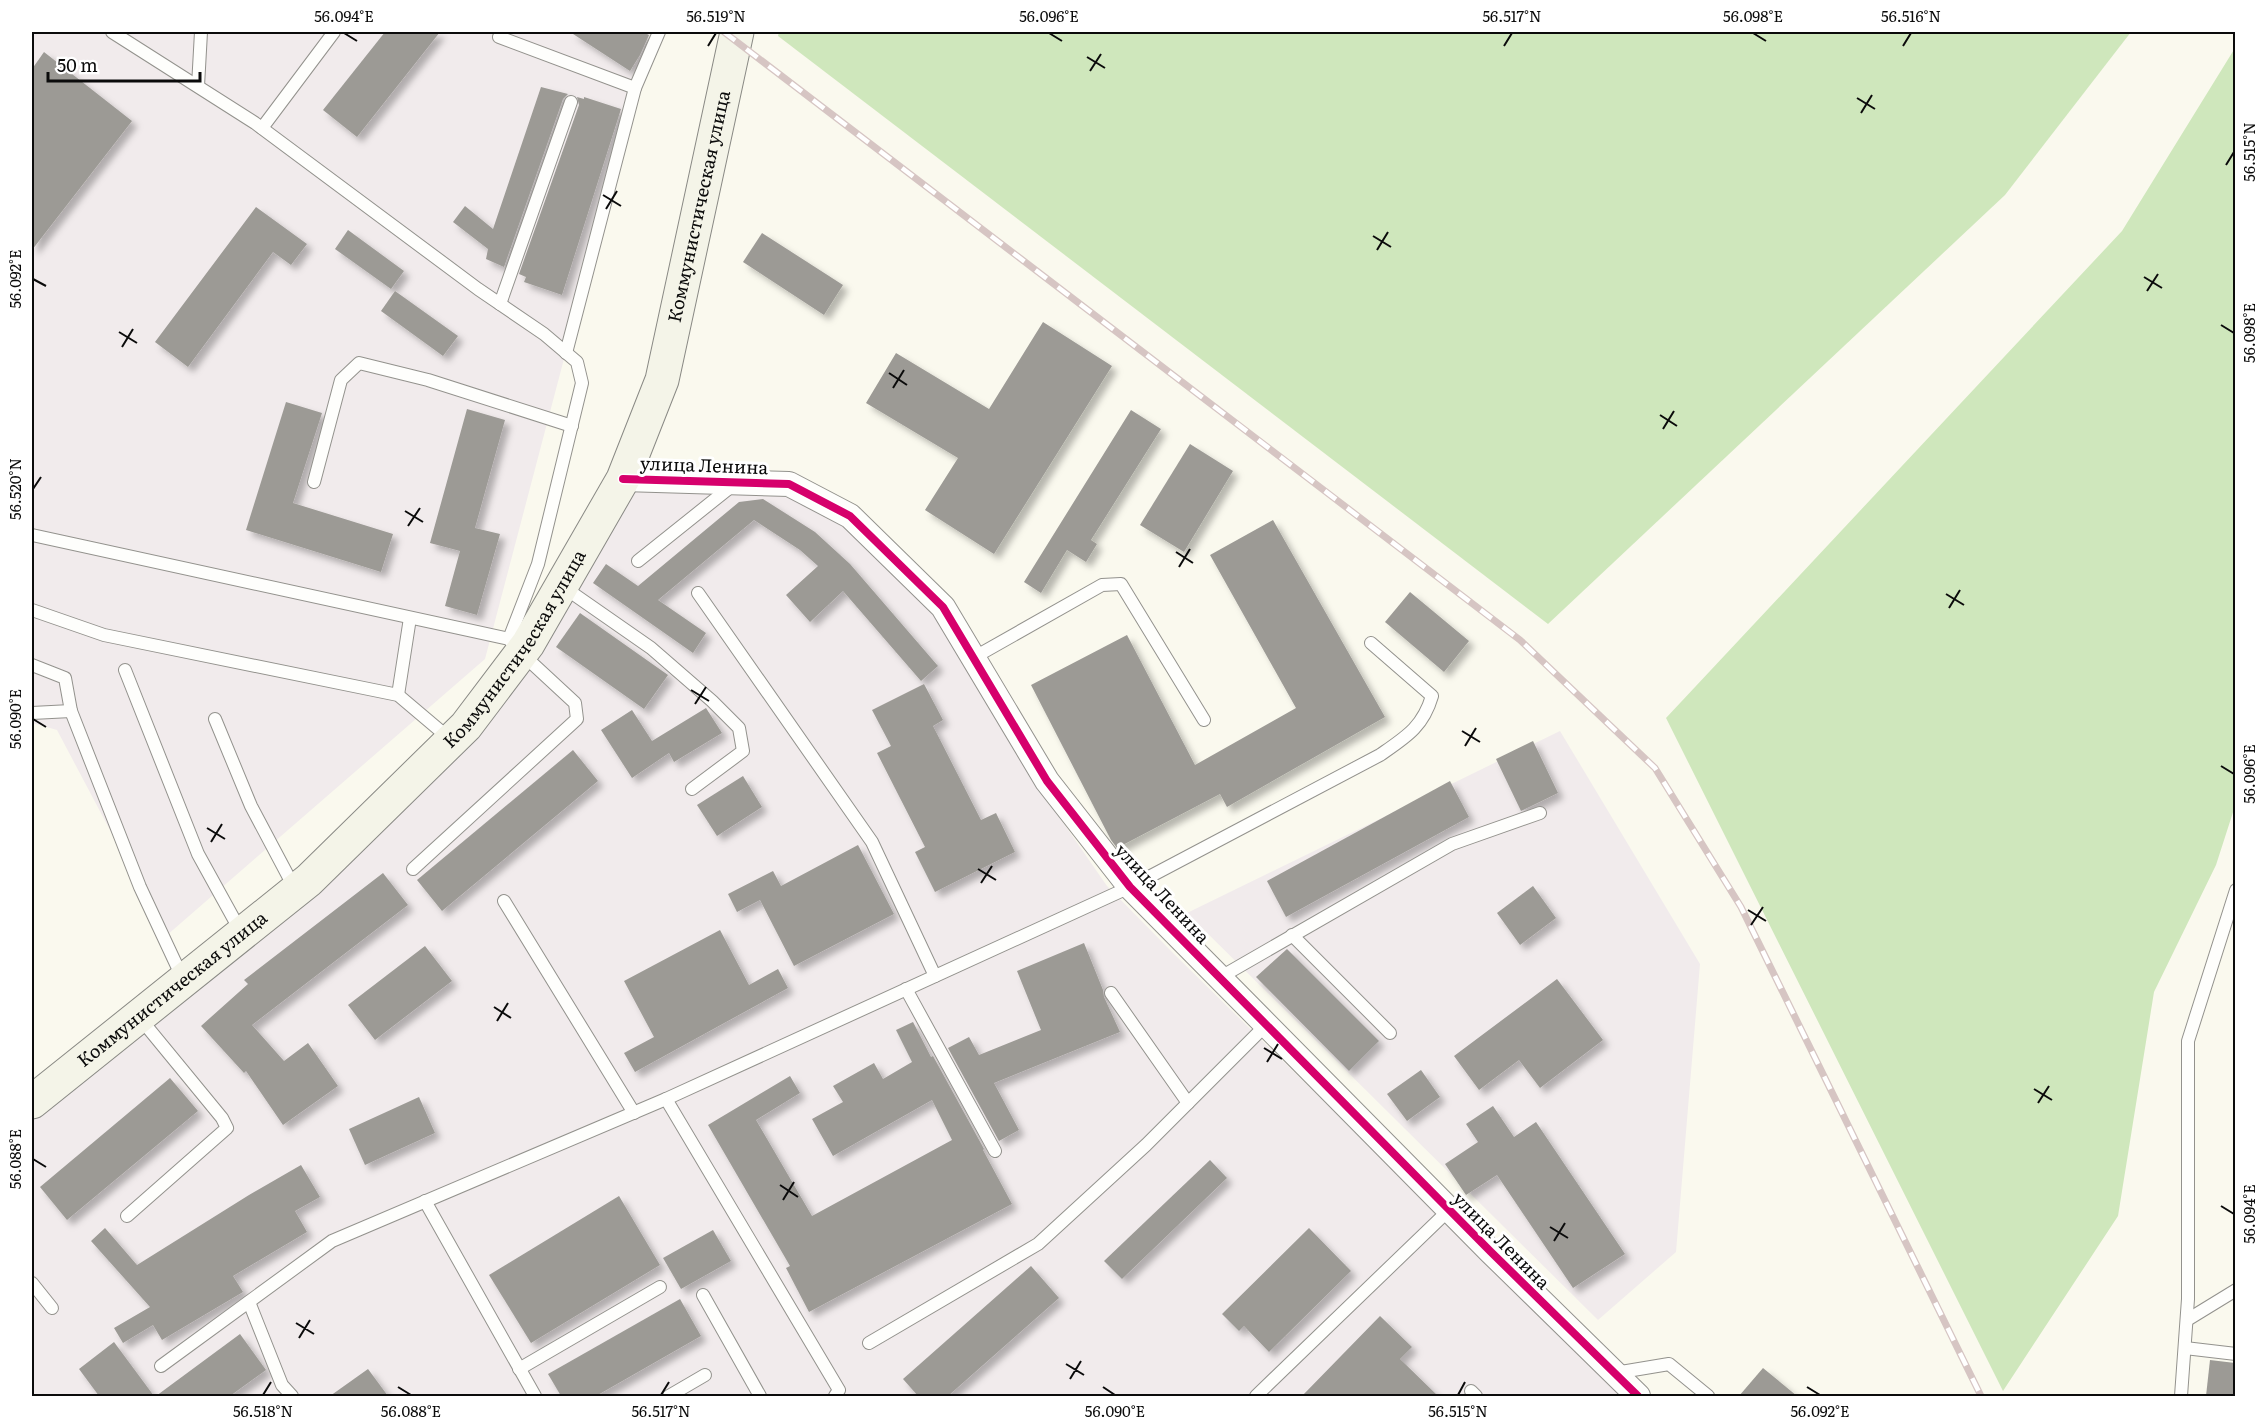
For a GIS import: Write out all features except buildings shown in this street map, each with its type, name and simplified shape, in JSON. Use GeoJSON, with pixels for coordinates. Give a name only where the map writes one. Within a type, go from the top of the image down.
{"type":"FeatureCollection","features":[{"type":"Feature","properties":{"kind":"main road","name":"Коммунистическая улица"},"geometry":{"type":"LineString","coordinates":[[32,1102],[296,890],[466,726],[515,646],[561,585],[623,479],[662,380],[737,32]]}},
{"type":"Feature","properties":{"kind":"street","name":"улица Ленина"},"geometry":{"type":"LineString","coordinates":[[623,479],[789,484],[850,516],[943,607],[1047,781],[1130,887],[1449,1210],[1638,1396]]}},
{"type":"Feature","properties":{"kind":"lane"},"geometry":{"type":"LineString","coordinates":[[112,32],[262,128],[544,334],[577,362],[582,383],[538,564],[515,646]]}},
{"type":"Feature","properties":{"kind":"lane"},"geometry":{"type":"LineString","coordinates":[[198,86],[201,32]]}},
{"type":"Feature","properties":{"kind":"lane"},"geometry":{"type":"LineString","coordinates":[[262,128],[334,32]]}},
{"type":"Feature","properties":{"kind":"lane"},"geometry":{"type":"LineString","coordinates":[[566,353],[635,88],[659,32]]}},
{"type":"Feature","properties":{"kind":"lane"},"geometry":{"type":"LineString","coordinates":[[499,37],[635,88]]}},
{"type":"Feature","properties":{"kind":"lane"},"geometry":{"type":"LineString","coordinates":[[500,304],[571,102]]}},
{"type":"Feature","properties":{"kind":"lane"},"geometry":{"type":"LineString","coordinates":[[314,482],[341,380],[359,363],[428,380],[572,426]]}},
{"type":"Feature","properties":{"kind":"lane"},"geometry":{"type":"LineString","coordinates":[[638,561],[736,482]]}},
{"type":"Feature","properties":{"kind":"lane"},"geometry":{"type":"LineString","coordinates":[[32,535],[410,618],[515,646],[575,703],[577,719],[412,869]]}},
{"type":"Feature","properties":{"kind":"lane"},"geometry":{"type":"LineString","coordinates":[[973,658],[1102,585],[1121,584],[1204,720]]}},
{"type":"Feature","properties":{"kind":"lane"},"geometry":{"type":"LineString","coordinates":[[561,585],[651,648],[712,701],[739,728],[743,751],[692,789]]}},
{"type":"Feature","properties":{"kind":"lane"},"geometry":{"type":"LineString","coordinates":[[698,594],[872,842],[935,976]]}},
{"type":"Feature","properties":{"kind":"lane"},"geometry":{"type":"LineString","coordinates":[[32,610],[104,635],[398,695],[451,740]]}},
{"type":"Feature","properties":{"kind":"lane"},"geometry":{"type":"LineString","coordinates":[[398,695],[410,618]]}},
{"type":"Feature","properties":{"kind":"lane"},"geometry":{"type":"LineString","coordinates":[[161,1366],[332,1241],[666,1099],[1130,887],[1380,755],[1411,734],[1427,712],[1432,696],[1371,643]]}},
{"type":"Feature","properties":{"kind":"lane"},"geometry":{"type":"LineString","coordinates":[[32,665],[65,678],[71,711],[140,887],[184,980]]}},
{"type":"Feature","properties":{"kind":"lane"},"geometry":{"type":"LineString","coordinates":[[125,670],[198,854],[242,933]]}},
{"type":"Feature","properties":{"kind":"lane"},"geometry":{"type":"LineString","coordinates":[[32,713],[71,711]]}},
{"type":"Feature","properties":{"kind":"lane"},"geometry":{"type":"LineString","coordinates":[[215,719],[251,806],[296,890]]}},
{"type":"Feature","properties":{"kind":"lane"},"geometry":{"type":"LineString","coordinates":[[1219,978],[1452,844],[1540,813]]}},
{"type":"Feature","properties":{"kind":"lane"},"geometry":{"type":"LineString","coordinates":[[2181,1396],[2187,1320],[2188,1041],[2235,890]]}},
{"type":"Feature","properties":{"kind":"lane"},"geometry":{"type":"LineString","coordinates":[[504,901],[634,1113]]}},
{"type":"Feature","properties":{"kind":"lane"},"geometry":{"type":"LineString","coordinates":[[1292,935],[1390,1034]]}},
{"type":"Feature","properties":{"kind":"lane"},"geometry":{"type":"LineString","coordinates":[[906,989],[995,1151]]}},
{"type":"Feature","properties":{"kind":"lane"},"geometry":{"type":"LineString","coordinates":[[1111,993],[1188,1103]]}},
{"type":"Feature","properties":{"kind":"lane"},"geometry":{"type":"LineString","coordinates":[[127,1216],[227,1128],[222,1118],[138,1016]]}},
{"type":"Feature","properties":{"kind":"lane"},"geometry":{"type":"LineString","coordinates":[[869,1343],[1038,1244],[1146,1145],[1266,1025]]}},
{"type":"Feature","properties":{"kind":"lane"},"geometry":{"type":"LineString","coordinates":[[666,1099],[839,1390],[835,1396]]}},
{"type":"Feature","properties":{"kind":"lane"},"geometry":{"type":"LineString","coordinates":[[425,1202],[535,1396]]}},
{"type":"Feature","properties":{"kind":"lane"},"geometry":{"type":"LineString","coordinates":[[1256,1396],[1449,1210]]}},
{"type":"Feature","properties":{"kind":"lane"},"geometry":{"type":"LineString","coordinates":[[32,1283],[52,1308]]}},
{"type":"Feature","properties":{"kind":"lane"},"geometry":{"type":"LineString","coordinates":[[519,1369],[660,1287]]}},
{"type":"Feature","properties":{"kind":"lane"},"geometry":{"type":"LineString","coordinates":[[2187,1320],[2235,1290]]}},
{"type":"Feature","properties":{"kind":"lane"},"geometry":{"type":"LineString","coordinates":[[703,1294],[760,1396]]}},
{"type":"Feature","properties":{"kind":"lane"},"geometry":{"type":"LineString","coordinates":[[249,1302],[282,1385],[292,1396]]}},
{"type":"Feature","properties":{"kind":"lane"},"geometry":{"type":"LineString","coordinates":[[2185,1348],[2235,1354]]}},
{"type":"Feature","properties":{"kind":"lane"},"geometry":{"type":"LineString","coordinates":[[1614,1373],[1669,1364],[1708,1396]]}},
{"type":"Feature","properties":{"kind":"lane"},"geometry":{"type":"LineString","coordinates":[[669,1396],[705,1375]]}},
{"type":"Feature","properties":{"kind":"shaded area"},"geometry":{"type":"Polygon","coordinates":[[[32,32],[650,32],[485,659],[166,936],[57,730],[32,723],[32,32]]]}},
{"type":"Feature","properties":{"kind":"shaded area"},"geometry":{"type":"Polygon","coordinates":[[[626,490],[786,492],[842,521],[935,611],[1035,782],[1107,886],[1624,1396],[32,1396],[32,1109],[469,734],[626,490]]]}},
{"type":"Feature","properties":{"kind":"shaded area"},"geometry":{"type":"Polygon","coordinates":[[[1560,731],[1700,964],[1676,1252],[1598,1320],[1187,913],[1560,731]]]}},
{"type":"Feature","properties":{"kind":"green space"},"geometry":{"type":"Polygon","coordinates":[[[779,32],[2131,32],[2005,195],[1548,624],[778,36],[779,32]]]}},
{"type":"Feature","properties":{"kind":"green space"},"geometry":{"type":"Polygon","coordinates":[[[2235,48],[2235,806],[2216,865],[2154,992],[2118,1216],[2003,1391],[1666,718],[2122,231],[2235,48]]]}},
{"type":"Feature","properties":{"kind":"railway"},"geometry":{"type":"LineString","coordinates":[[724,32],[1520,640],[1655,768],[1741,907],[1981,1396]]}},
{"type":"Feature","properties":{"kind":"cycle path"},"geometry":{"type":"LineString","coordinates":[[623,479],[789,484],[850,516],[943,607],[1047,781],[1130,887],[1491,1252],[1638,1396]]}}]}
